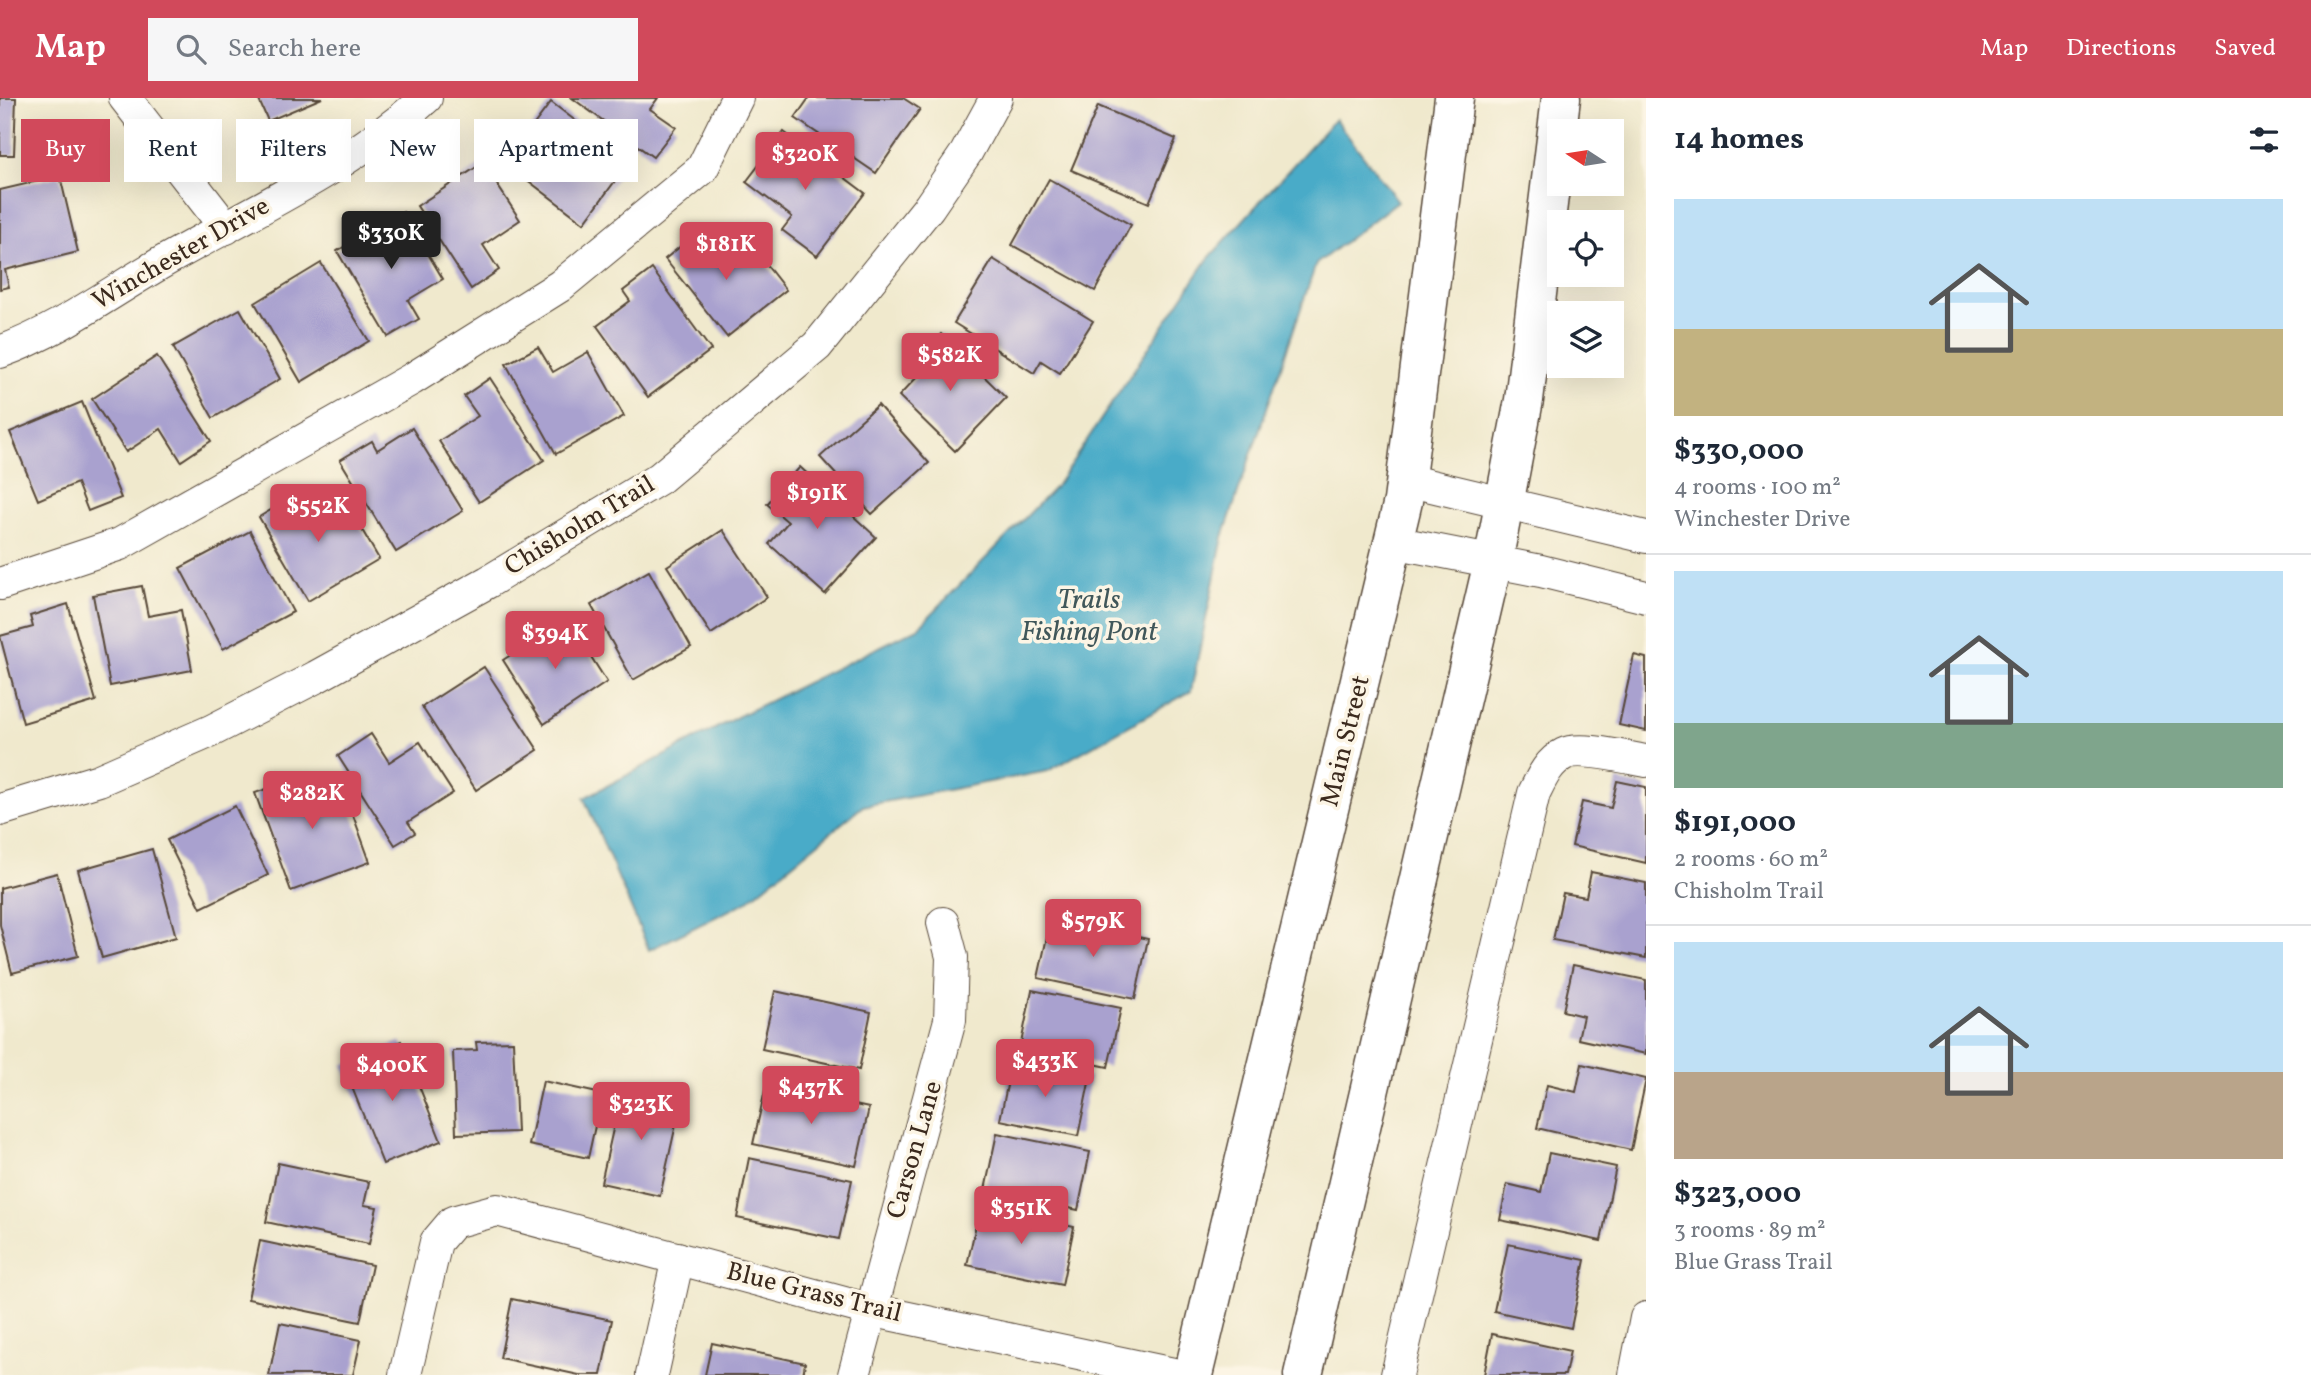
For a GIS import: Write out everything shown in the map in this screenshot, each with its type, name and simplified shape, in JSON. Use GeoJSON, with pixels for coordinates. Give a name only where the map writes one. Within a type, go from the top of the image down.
{"type":"FeatureCollection","features":[{"type":"Feature","properties":{"kind":"main road","name":"Main Street"},"geometry":{"type":"LineString","coordinates":[[1193,1375],[1406,480],[1454,98]]}},
{"type":"Feature","properties":{"kind":"main road"},"geometry":{"type":"LineString","coordinates":[[1303,1375],[1493,562],[1524,400],[1561,98]]}},
{"type":"Feature","properties":{"kind":"street"},"geometry":{"type":"LineString","coordinates":[[125,98],[226,228]]}},
{"type":"Feature","properties":{"kind":"street","name":"Winchester Drive"},"geometry":{"type":"LineString","coordinates":[[0,352],[21,344],[87,309],[176,254],[344,161],[426,98]]}},
{"type":"Feature","properties":{"kind":"street"},"geometry":{"type":"LineString","coordinates":[[0,584],[120,544],[412,379],[561,286],[702,169],[737,98]]}},
{"type":"Feature","properties":{"kind":"street","name":"Chisholm Trail"},"geometry":{"type":"LineString","coordinates":[[0,810],[99,780],[223,725],[488,582],[660,478],[817,346],[929,207],[966,153],[996,98]]}},
{"type":"Feature","properties":{"kind":"street"},"geometry":{"type":"LineString","coordinates":[[1406,480],[1504,501],[1646,537]]}},
{"type":"Feature","properties":{"kind":"street"},"geometry":{"type":"LineString","coordinates":[[1393,542],[1646,597]]}},
{"type":"Feature","properties":{"kind":"street"},"geometry":{"type":"LineString","coordinates":[[1397,1375],[1534,793],[1548,767],[1566,753],[1594,753],[1646,761]]}},
{"type":"Feature","properties":{"kind":"street","name":"Carson Lane"},"geometry":{"type":"LineString","coordinates":[[854,1375],[950,1020],[952,957],[943,923]]}},
{"type":"Feature","properties":{"kind":"street","name":"Blue Grass Trail"},"geometry":{"type":"LineString","coordinates":[[405,1375],[436,1242],[453,1222],[498,1210],[870,1310],[1178,1375]]}},
{"type":"Feature","properties":{"kind":"street"},"geometry":{"type":"LineString","coordinates":[[652,1375],[678,1258]]}},
{"type":"Feature","properties":{"kind":"street"},"geometry":{"type":"LineString","coordinates":[[1636,1375],[1646,1318]]}},
{"type":"Feature","properties":{"kind":"water","name":"Trails Fishing Pont"},"geometry":{"type":"Polygon","coordinates":[[[1335,119],[1398,201],[1316,264],[1223,537],[1191,691],[1048,771],[863,806],[746,902],[649,950],[584,798],[739,716],[918,628],[1057,485],[1208,259],[1335,119]]]}},
{"type":"Feature","properties":{"kind":"building"},"geometry":{"type":"Polygon","coordinates":[[[0,98],[16,98],[14,155],[0,155],[0,98]]]}},
{"type":"Feature","properties":{"kind":"building"},"geometry":{"type":"Polygon","coordinates":[[[258,98],[322,98],[273,119],[267,119],[258,98]]]}},
{"type":"Feature","properties":{"kind":"building"},"geometry":{"type":"Polygon","coordinates":[[[572,98],[658,98],[650,109],[676,127],[653,157],[638,146],[638,119],[601,119],[572,98]]]}},
{"type":"Feature","properties":{"kind":"building"},"geometry":{"type":"Polygon","coordinates":[[[809,98],[903,98],[920,109],[876,173],[795,118],[809,98]]]}},
{"type":"Feature","properties":{"kind":"building"},"geometry":{"type":"Polygon","coordinates":[[[551,102],[573,119],[538,119],[551,102]]]}},
{"type":"Feature","properties":{"kind":"building"},"geometry":{"type":"Polygon","coordinates":[[[1098,106],[1176,139],[1149,203],[1071,170],[1098,106]]]}},
{"type":"Feature","properties":{"kind":"building"},"geometry":{"type":"Polygon","coordinates":[[[784,132],[865,193],[817,256],[782,230],[792,217],[746,182],[784,132]]]}},
{"type":"Feature","properties":{"kind":"building"},"geometry":{"type":"Polygon","coordinates":[[[474,169],[474,182],[495,182],[520,220],[483,245],[499,270],[471,289],[417,206],[454,182],[460,182],[460,178],[474,169]]]}},
{"type":"Feature","properties":{"kind":"building"},"geometry":{"type":"Polygon","coordinates":[[[1049,179],[1131,225],[1095,291],[1012,245],[1049,179]]]}},
{"type":"Feature","properties":{"kind":"building"},"geometry":{"type":"Polygon","coordinates":[[[34,182],[61,182],[78,252],[5,270],[9,287],[0,289],[0,190],[34,182]]]}},
{"type":"Feature","properties":{"kind":"building"},"geometry":{"type":"Polygon","coordinates":[[[530,182],[614,182],[584,223],[530,182]]]}},
{"type":"Feature","properties":{"kind":"building"},"geometry":{"type":"Polygon","coordinates":[[[403,212],[443,279],[408,300],[419,319],[388,337],[337,251],[403,212]]]}},
{"type":"Feature","properties":{"kind":"building"},"geometry":{"type":"Polygon","coordinates":[[[697,233],[718,261],[746,239],[786,290],[727,337],[665,259],[697,233]]]}},
{"type":"Feature","properties":{"kind":"building"},"geometry":{"type":"Polygon","coordinates":[[[993,259],[1093,321],[1060,373],[1041,361],[1034,373],[954,323],[993,259]]]}},
{"type":"Feature","properties":{"kind":"building"},"geometry":{"type":"Polygon","coordinates":[[[321,263],[369,341],[301,382],[255,303],[321,263]]]}},
{"type":"Feature","properties":{"kind":"building"},"geometry":{"type":"Polygon","coordinates":[[[652,269],[711,350],[648,397],[597,326],[630,301],[623,291],[652,269]]]}},
{"type":"Feature","properties":{"kind":"building"},"geometry":{"type":"Polygon","coordinates":[[[240,309],[280,379],[213,418],[173,347],[240,309]]]}},
{"type":"Feature","properties":{"kind":"building"},"geometry":{"type":"Polygon","coordinates":[[[941,334],[1006,398],[955,451],[899,396],[919,375],[909,366],[941,334]]]}},
{"type":"Feature","properties":{"kind":"building"},"geometry":{"type":"Polygon","coordinates":[[[538,347],[553,372],[588,352],[624,416],[556,454],[506,364],[538,347]]]}},
{"type":"Feature","properties":{"kind":"building"},"geometry":{"type":"Polygon","coordinates":[[[157,356],[211,441],[181,461],[161,429],[126,452],[92,399],[157,356]]]}},
{"type":"Feature","properties":{"kind":"building"},"geometry":{"type":"Polygon","coordinates":[[[490,378],[544,460],[479,502],[439,441],[478,416],[464,396],[490,378]]]}},
{"type":"Feature","properties":{"kind":"building"},"geometry":{"type":"Polygon","coordinates":[[[82,402],[121,498],[88,511],[77,483],[38,500],[10,432],[82,402]]]}},
{"type":"Feature","properties":{"kind":"building"},"geometry":{"type":"Polygon","coordinates":[[[878,405],[929,463],[872,514],[820,457],[878,405]]]}},
{"type":"Feature","properties":{"kind":"building"},"geometry":{"type":"Polygon","coordinates":[[[412,428],[463,511],[396,552],[340,460],[372,441],[377,450],[412,428]]]}},
{"type":"Feature","properties":{"kind":"building"},"geometry":{"type":"Polygon","coordinates":[[[800,467],[876,537],[825,594],[769,544],[788,522],[767,504],[800,467]]]}},
{"type":"Feature","properties":{"kind":"building"},"geometry":{"type":"Polygon","coordinates":[[[306,489],[325,521],[348,506],[379,559],[308,601],[259,517],[306,489]]]}},
{"type":"Feature","properties":{"kind":"building"},"geometry":{"type":"Polygon","coordinates":[[[723,530],[767,597],[711,634],[667,566],[723,530]]]}},
{"type":"Feature","properties":{"kind":"building"},"geometry":{"type":"Polygon","coordinates":[[[250,531],[293,612],[223,649],[180,568],[250,531]]]}},
{"type":"Feature","properties":{"kind":"building"},"geometry":{"type":"Polygon","coordinates":[[[649,571],[691,647],[633,680],[591,605],[649,571]]]}},
{"type":"Feature","properties":{"kind":"building"},"geometry":{"type":"Polygon","coordinates":[[[142,586],[148,616],[181,610],[192,670],[110,686],[93,595],[142,586]]]}},
{"type":"Feature","properties":{"kind":"building"},"geometry":{"type":"Polygon","coordinates":[[[68,604],[96,701],[23,723],[0,636],[33,627],[30,616],[68,604]]]}},
{"type":"Feature","properties":{"kind":"building"},"geometry":{"type":"Polygon","coordinates":[[[567,619],[607,682],[544,724],[503,660],[567,619]]]}},
{"type":"Feature","properties":{"kind":"building"},"geometry":{"type":"Polygon","coordinates":[[[1634,655],[1646,658],[1646,731],[1619,725],[1634,655]]]}},
{"type":"Feature","properties":{"kind":"building"},"geometry":{"type":"Polygon","coordinates":[[[484,667],[538,750],[476,790],[422,707],[484,667]]]}},
{"type":"Feature","properties":{"kind":"building"},"geometry":{"type":"Polygon","coordinates":[[[371,734],[389,762],[420,742],[453,793],[408,822],[415,833],[395,845],[338,756],[371,734]]]}},
{"type":"Feature","properties":{"kind":"building"},"geometry":{"type":"Polygon","coordinates":[[[311,773],[319,794],[342,785],[370,862],[291,891],[255,793],[311,773]]]}},
{"type":"Feature","properties":{"kind":"building"},"geometry":{"type":"Polygon","coordinates":[[[1617,781],[1646,787],[1646,863],[1572,846],[1582,802],[1611,808],[1617,781]]]}},
{"type":"Feature","properties":{"kind":"building"},"geometry":{"type":"Polygon","coordinates":[[[235,806],[268,875],[201,908],[167,840],[235,806]]]}},
{"type":"Feature","properties":{"kind":"building"},"geometry":{"type":"Polygon","coordinates":[[[152,849],[176,937],[102,958],[78,870],[152,849]]]}},
{"type":"Feature","properties":{"kind":"building"},"geometry":{"type":"Polygon","coordinates":[[[1591,872],[1646,883],[1646,958],[1553,940],[1563,893],[1586,897],[1591,872]]]}},
{"type":"Feature","properties":{"kind":"building"},"geometry":{"type":"Polygon","coordinates":[[[57,873],[78,956],[12,973],[0,925],[0,888],[57,873]]]}},
{"type":"Feature","properties":{"kind":"building"},"geometry":{"type":"Polygon","coordinates":[[[1051,919],[1148,939],[1135,999],[1038,978],[1051,919]]]}},
{"type":"Feature","properties":{"kind":"building"},"geometry":{"type":"Polygon","coordinates":[[[1573,965],[1646,980],[1646,1054],[1578,1039],[1583,1016],[1563,1011],[1573,965]]]}},
{"type":"Feature","properties":{"kind":"building"},"geometry":{"type":"Polygon","coordinates":[[[1032,990],[1121,1008],[1108,1067],[1020,1048],[1032,990]]]}},
{"type":"Feature","properties":{"kind":"building"},"geometry":{"type":"Polygon","coordinates":[[[775,991],[871,1012],[859,1070],[762,1049],[775,991]]]}},
{"type":"Feature","properties":{"kind":"building"},"geometry":{"type":"Polygon","coordinates":[[[401,1041],[441,1141],[383,1164],[343,1065],[401,1041]]]}},
{"type":"Feature","properties":{"kind":"building"},"geometry":{"type":"Polygon","coordinates":[[[513,1041],[517,1132],[456,1134],[453,1051],[477,1050],[476,1042],[513,1041]]]}},
{"type":"Feature","properties":{"kind":"building"},"geometry":{"type":"Polygon","coordinates":[[[1012,1061],[1090,1078],[1078,1136],[1000,1120],[1012,1061]]]}},
{"type":"Feature","properties":{"kind":"building"},"geometry":{"type":"Polygon","coordinates":[[[1582,1064],[1646,1079],[1631,1150],[1537,1128],[1547,1085],[1576,1092],[1582,1064]]]}},
{"type":"Feature","properties":{"kind":"building"},"geometry":{"type":"Polygon","coordinates":[[[543,1081],[602,1094],[588,1158],[529,1145],[543,1081]]]}},
{"type":"Feature","properties":{"kind":"building"},"geometry":{"type":"Polygon","coordinates":[[[766,1086],[869,1108],[856,1166],[753,1144],[766,1086]]]}},
{"type":"Feature","properties":{"kind":"building"},"geometry":{"type":"Polygon","coordinates":[[[622,1089],[681,1102],[660,1196],[601,1183],[622,1089]]]}},
{"type":"Feature","properties":{"kind":"building"},"geometry":{"type":"Polygon","coordinates":[[[997,1133],[1090,1152],[1078,1210],[985,1190],[997,1133]]]}},
{"type":"Feature","properties":{"kind":"building"},"geometry":{"type":"Polygon","coordinates":[[[1549,1153],[1616,1167],[1601,1241],[1500,1220],[1507,1184],[1541,1192],[1549,1153]]]}},
{"type":"Feature","properties":{"kind":"building"},"geometry":{"type":"Polygon","coordinates":[[[749,1158],[852,1180],[839,1239],[737,1218],[749,1158]]]}},
{"type":"Feature","properties":{"kind":"building"},"geometry":{"type":"Polygon","coordinates":[[[278,1163],[369,1182],[364,1205],[377,1207],[369,1244],[266,1222],[278,1163]]]}},
{"type":"Feature","properties":{"kind":"building"},"geometry":{"type":"Polygon","coordinates":[[[980,1207],[1074,1227],[1062,1285],[967,1265],[980,1207]]]}},
{"type":"Feature","properties":{"kind":"building"},"geometry":{"type":"Polygon","coordinates":[[[260,1241],[372,1265],[360,1322],[248,1299],[260,1241]]]}},
{"type":"Feature","properties":{"kind":"building"},"geometry":{"type":"Polygon","coordinates":[[[1508,1244],[1585,1260],[1571,1328],[1494,1311],[1508,1244]]]}},
{"type":"Feature","properties":{"kind":"building"},"geometry":{"type":"Polygon","coordinates":[[[512,1299],[612,1320],[601,1375],[579,1375],[500,1358],[512,1299]]]}},
{"type":"Feature","properties":{"kind":"building"},"geometry":{"type":"Polygon","coordinates":[[[280,1323],[361,1340],[353,1375],[269,1375],[280,1323]]]}},
{"type":"Feature","properties":{"kind":"building"},"geometry":{"type":"Polygon","coordinates":[[[1492,1334],[1570,1351],[1565,1375],[1484,1375],[1492,1334]]]}},
{"type":"Feature","properties":{"kind":"building"},"geometry":{"type":"Polygon","coordinates":[[[712,1343],[805,1363],[803,1375],[705,1375],[712,1343]]]}}]}
